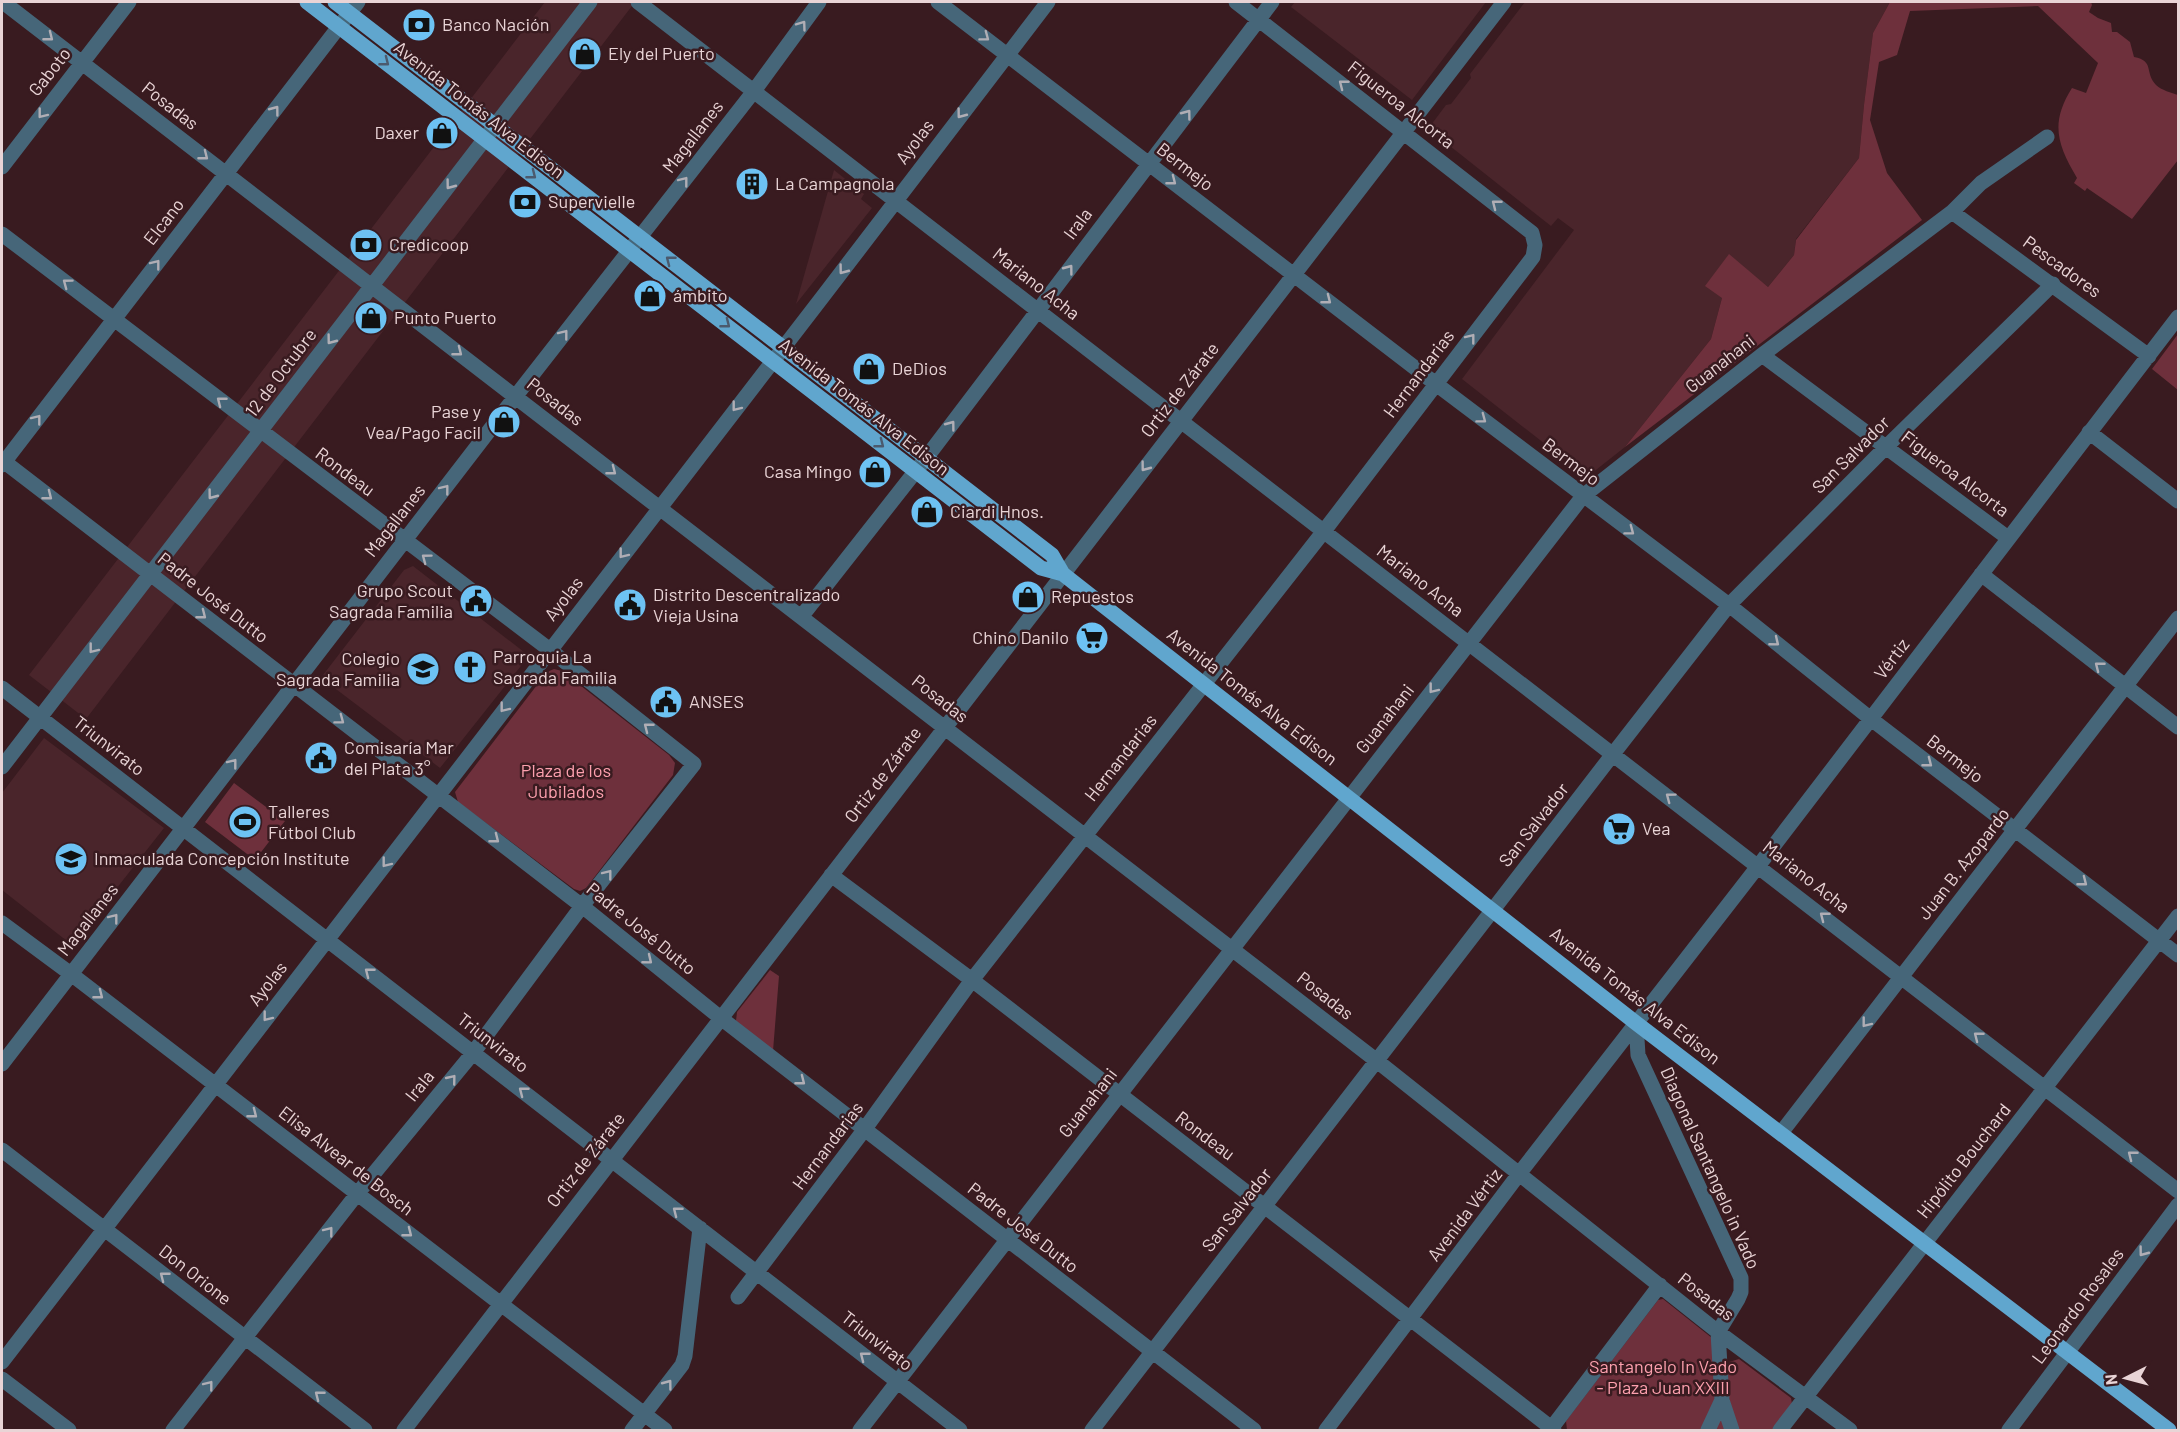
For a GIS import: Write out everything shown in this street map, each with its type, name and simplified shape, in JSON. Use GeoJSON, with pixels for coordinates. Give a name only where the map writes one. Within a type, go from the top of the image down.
{"type":"FeatureCollection","features":[{"type":"Feature","properties":{"kind":"main road","name":"Avenida Tomás Alva Edison"},"geometry":{"type":"LineString","coordinates":[[307,2],[1041,568],[1063,574]]}},
{"type":"Feature","properties":{"kind":"main road","name":"Avenida Tomás Alva Edison"},"geometry":{"type":"LineString","coordinates":[[335,2],[353,7],[496,125],[1052,555],[1063,574],[1203,684],[1636,1023],[2169,1431]]}},
{"type":"Feature","properties":{"kind":"street","name":"Posadas"},"geometry":{"type":"LineString","coordinates":[[3,2],[1377,1061],[1718,1332],[1851,1431]]}},
{"type":"Feature","properties":{"kind":"street","name":"Gaboto"},"geometry":{"type":"LineString","coordinates":[[2,167],[129,2]]}},
{"type":"Feature","properties":{"kind":"street","name":"12 de Octubre"},"geometry":{"type":"LineString","coordinates":[[2,767],[591,2]]}},
{"type":"Feature","properties":{"kind":"street","name":"Mariano Acha"},"geometry":{"type":"LineString","coordinates":[[638,2],[1759,865],[2178,1191]]}},
{"type":"Feature","properties":{"kind":"street","name":"Magallanes"},"geometry":{"type":"LineString","coordinates":[[2,1064],[515,397],[754,91],[819,2]]}},
{"type":"Feature","properties":{"kind":"street","name":"Bermejo"},"geometry":{"type":"LineString","coordinates":[[938,2],[1436,384],[1729,605],[1871,719],[2178,955]]}},
{"type":"Feature","properties":{"kind":"street","name":"Ayolas"},"geometry":{"type":"LineString","coordinates":[[2,1362],[1048,2]]}},
{"type":"Feature","properties":{"kind":"street","name":"Figueroa Alcorta"},"geometry":{"type":"LineString","coordinates":[[1236,2],[1532,233],[1535,245]]}},
{"type":"Feature","properties":{"kind":"street","name":"Irala"},"geometry":{"type":"LineString","coordinates":[[801,617],[926,458],[1272,2]]}},
{"type":"Feature","properties":{"kind":"street","name":"Ortiz de Zárate"},"geometry":{"type":"LineString","coordinates":[[404,1431],[1504,2]]}},
{"type":"Feature","properties":{"kind":"street","name":"Elcano"},"geometry":{"type":"LineString","coordinates":[[2,462],[353,7]]}},
{"type":"Feature","properties":{"kind":"street","name":"Guanahani"},"geometry":{"type":"LineString","coordinates":[[860,1431],[1583,496],[1762,355],[1952,212],[1981,183],[2047,137]]}},
{"type":"Feature","properties":{"kind":"street","name":"Pescadores"},"geometry":{"type":"LineString","coordinates":[[1952,212],[2149,356]]}},
{"type":"Feature","properties":{"kind":"street","name":"Rondeau"},"geometry":{"type":"LineString","coordinates":[[2,234],[550,650],[694,764]]}},
{"type":"Feature","properties":{"kind":"street","name":"Hernandarias"},"geometry":{"type":"LineString","coordinates":[[738,1297],[864,1130],[972,980],[1324,531],[1533,257],[1535,245]]}},
{"type":"Feature","properties":{"kind":"street","name":"San Salvador"},"geometry":{"type":"LineString","coordinates":[[1092,1431],[1729,605],[2053,284]]}},
{"type":"Feature","properties":{"kind":"street","name":"Vértiz"},"geometry":{"type":"LineString","coordinates":[[1636,1023],[2178,317]]}},
{"type":"Feature","properties":{"kind":"street","name":"Figueroa Alcorta"},"geometry":{"type":"LineString","coordinates":[[1762,355],[2008,538]]}},
{"type":"Feature","properties":{"kind":"street"},"geometry":{"type":"LineString","coordinates":[[2089,432],[2178,501]]}},
{"type":"Feature","properties":{"kind":"street","name":"Padre José Dutto"},"geometry":{"type":"LineString","coordinates":[[2,462],[582,906],[864,1130],[1254,1431]]}},
{"type":"Feature","properties":{"kind":"street"},"geometry":{"type":"LineString","coordinates":[[1981,574],[2178,728]]}},
{"type":"Feature","properties":{"kind":"street","name":"Juan B. Azopardo"},"geometry":{"type":"LineString","coordinates":[[1781,1133],[2178,618]]}},
{"type":"Feature","properties":{"kind":"street","name":"Triunvirato"},"geometry":{"type":"LineString","coordinates":[[2,688],[960,1431]]}},
{"type":"Feature","properties":{"kind":"street","name":"Irala"},"geometry":{"type":"LineString","coordinates":[[173,1431],[357,1194],[473,1053],[582,906],[694,764]]}},
{"type":"Feature","properties":{"kind":"street","name":"Rondeau"},"geometry":{"type":"LineString","coordinates":[[831,875],[972,980],[1552,1430]]}},
{"type":"Feature","properties":{"kind":"street","name":"Hipólito Bouchard"},"geometry":{"type":"LineString","coordinates":[[1780,1431],[2178,915]]}},
{"type":"Feature","properties":{"kind":"street","name":"Elisa Alvear de Bosch"},"geometry":{"type":"LineString","coordinates":[[2,923],[665,1431]]}},
{"type":"Feature","properties":{"kind":"street","name":"Avenida Vértiz"},"geometry":{"type":"LineString","coordinates":[[1326,1431],[1519,1174],[1636,1023]]}},
{"type":"Feature","properties":{"kind":"street","name":"Diagonal Santangelo in Vado"},"geometry":{"type":"LineString","coordinates":[[1636,1023],[1638,1055],[1741,1278],[1741,1292],[1718,1332]]}},
{"type":"Feature","properties":{"kind":"street","name":"Don Orione"},"geometry":{"type":"LineString","coordinates":[[2,1150],[365,1431]]}},
{"type":"Feature","properties":{"kind":"street","name":"Leonardo Rosales"},"geometry":{"type":"LineString","coordinates":[[2008,1431],[2178,1205]]}},
{"type":"Feature","properties":{"kind":"street"},"geometry":{"type":"LineString","coordinates":[[632,1431],[682,1365],[685,1356],[700,1228]]}},
{"type":"Feature","properties":{"kind":"street"},"geometry":{"type":"LineString","coordinates":[[1552,1430],[1659,1285]]}},
{"type":"Feature","properties":{"kind":"street"},"geometry":{"type":"LineString","coordinates":[[1718,1332],[1722,1400],[1732,1431]]}},
{"type":"Feature","properties":{"kind":"street"},"geometry":{"type":"LineString","coordinates":[[2,1379],[69,1431]]}},
{"type":"Feature","properties":{"kind":"street"},"geometry":{"type":"LineString","coordinates":[[1708,1431],[1722,1400]]}},
{"type":"Feature","properties":{"kind":"shaded area"},"geometry":{"type":"Polygon","coordinates":[[[545,2],[635,2],[86,719],[29,675],[545,2]]]}},
{"type":"Feature","properties":{"kind":"shaded area"},"geometry":{"type":"Polygon","coordinates":[[[1295,2],[1486,2],[1412,100],[1291,7],[1295,2]]]}},
{"type":"Feature","properties":{"kind":"shaded area"},"geometry":{"type":"Polygon","coordinates":[[[1525,2],[1890,2],[1873,33],[1859,158],[1796,239],[1794,255],[1768,287],[1728,255],[1722,298],[1711,339],[1625,447],[1587,477],[1462,379],[1574,230],[1558,218],[1551,226],[1431,131],[1431,125],[1471,78],[1470,74],[1525,2]]]}},
{"type":"Feature","properties":{"kind":"shaded area"},"geometry":{"type":"Polygon","coordinates":[[[834,170],[864,194],[861,199],[872,208],[796,304],[834,170]]]}},
{"type":"Feature","properties":{"kind":"shaded area","name":"Colegio Sagrada Familia"},"geometry":{"type":"Polygon","coordinates":[[[413,566],[524,652],[524,662],[440,768],[324,680],[323,675],[404,570],[413,566]]]}},
{"type":"Feature","properties":{"kind":"shaded area","name":"Inmaculada Concepción Institute"},"geometry":{"type":"Polygon","coordinates":[[[44,738],[164,828],[72,945],[2,890],[2,793],[44,738]]]}},
{"type":"Feature","properties":{"kind":"green space"},"geometry":{"type":"Polygon","coordinates":[[[1890,2],[2091,2],[2089,12],[2111,23],[2112,32],[2117,32],[2130,42],[2134,57],[2145,61],[2156,85],[2178,95],[2178,160],[2132,219],[2087,188],[2085,191],[2074,183],[2077,178],[2061,144],[2059,123],[2061,112],[2072,88],[2086,93],[2098,63],[2038,6],[1910,11],[1897,55],[1879,62],[1870,120],[1887,173],[1922,220],[1625,447],[1711,339],[1722,298],[1705,286],[1729,254],[1768,287],[1794,255],[1796,240],[1859,158],[1873,33],[1890,2]]]}},
{"type":"Feature","properties":{"kind":"green space"},"geometry":{"type":"Polygon","coordinates":[[[2178,334],[2178,390],[2152,369],[2178,334]]]}},
{"type":"Feature","properties":{"kind":"green space","name":"Plaza de los Jubilados"},"geometry":{"type":"Polygon","coordinates":[[[554,669],[562,671],[669,755],[675,763],[673,775],[586,888],[580,891],[574,889],[458,802],[455,792],[547,672],[554,669]]]}},
{"type":"Feature","properties":{"kind":"green space","name":"Talleres Fútbol Club"},"geometry":{"type":"Polygon","coordinates":[[[234,783],[285,821],[255,860],[205,822],[234,783]]]}},
{"type":"Feature","properties":{"kind":"green space"},"geometry":{"type":"Polygon","coordinates":[[[770,970],[779,976],[773,1051],[736,1021],[737,1012],[770,970]]]}},
{"type":"Feature","properties":{"kind":"green space","name":"Santangelo In Vado - Plaza Juan XXIII"},"geometry":{"type":"Polygon","coordinates":[[[1663,1299],[1712,1338],[1719,1413],[1725,1430],[1567,1430],[1566,1421],[1658,1300],[1663,1299]]]}},
{"type":"Feature","properties":{"kind":"green space"},"geometry":{"type":"Polygon","coordinates":[[[1739,1359],[1791,1398],[1792,1404],[1773,1430],[1739,1430],[1727,1387],[1727,1369],[1729,1362],[1739,1359]]]}},
{"type":"Feature","properties":{"kind":"place","name":"Banco Nación"},"geometry":{"type":"Point","coordinates":[419,25]}},
{"type":"Feature","properties":{"kind":"place","name":"Ely del Puerto"},"geometry":{"type":"Point","coordinates":[585,54]}},
{"type":"Feature","properties":{"kind":"place","name":"Daxer"},"geometry":{"type":"Point","coordinates":[442,133]}},
{"type":"Feature","properties":{"kind":"place","name":"La Campagnola"},"geometry":{"type":"Point","coordinates":[752,184]}},
{"type":"Feature","properties":{"kind":"place","name":"Supervielle"},"geometry":{"type":"Point","coordinates":[525,202]}},
{"type":"Feature","properties":{"kind":"place","name":"Credicoop"},"geometry":{"type":"Point","coordinates":[366,245]}},
{"type":"Feature","properties":{"kind":"place","name":"ámbito"},"geometry":{"type":"Point","coordinates":[650,296]}},
{"type":"Feature","properties":{"kind":"place","name":"Punto Puerto"},"geometry":{"type":"Point","coordinates":[371,318]}},
{"type":"Feature","properties":{"kind":"place","name":"DeDios"},"geometry":{"type":"Point","coordinates":[869,369]}},
{"type":"Feature","properties":{"kind":"place","name":"Pase y Vea/Pago Facil"},"geometry":{"type":"Point","coordinates":[504,422]}},
{"type":"Feature","properties":{"kind":"place","name":"Casa Mingo"},"geometry":{"type":"Point","coordinates":[875,472]}},
{"type":"Feature","properties":{"kind":"place","name":"Ciardi Hnos."},"geometry":{"type":"Point","coordinates":[927,512]}},
{"type":"Feature","properties":{"kind":"place","name":"Repuestos"},"geometry":{"type":"Point","coordinates":[1028,597]}},
{"type":"Feature","properties":{"kind":"place","name":"Grupo Scout Sagrada Familia"},"geometry":{"type":"Point","coordinates":[476,601]}},
{"type":"Feature","properties":{"kind":"place","name":"Distrito Descentralizado Vieja Usina"},"geometry":{"type":"Point","coordinates":[630,605]}},
{"type":"Feature","properties":{"kind":"place","name":"Chino Danilo"},"geometry":{"type":"Point","coordinates":[1092,638]}},
{"type":"Feature","properties":{"kind":"place","name":"Parroquia La Sagrada Familia"},"geometry":{"type":"Point","coordinates":[470,667]}},
{"type":"Feature","properties":{"kind":"place","name":"Colegio Sagrada Familia"},"geometry":{"type":"Point","coordinates":[423,669]}},
{"type":"Feature","properties":{"kind":"place","name":"ANSES"},"geometry":{"type":"Point","coordinates":[666,702]}},
{"type":"Feature","properties":{"kind":"place","name":"Comisaría Mar del Plata 3°"},"geometry":{"type":"Point","coordinates":[321,758]}},
{"type":"Feature","properties":{"kind":"place","name":"Talleres Fútbol Club"},"geometry":{"type":"Point","coordinates":[245,822]}},
{"type":"Feature","properties":{"kind":"place","name":"Vea"},"geometry":{"type":"Point","coordinates":[1619,829]}},
{"type":"Feature","properties":{"kind":"place","name":"Inmaculada Concepción Institute"},"geometry":{"type":"Point","coordinates":[71,859]}}]}
